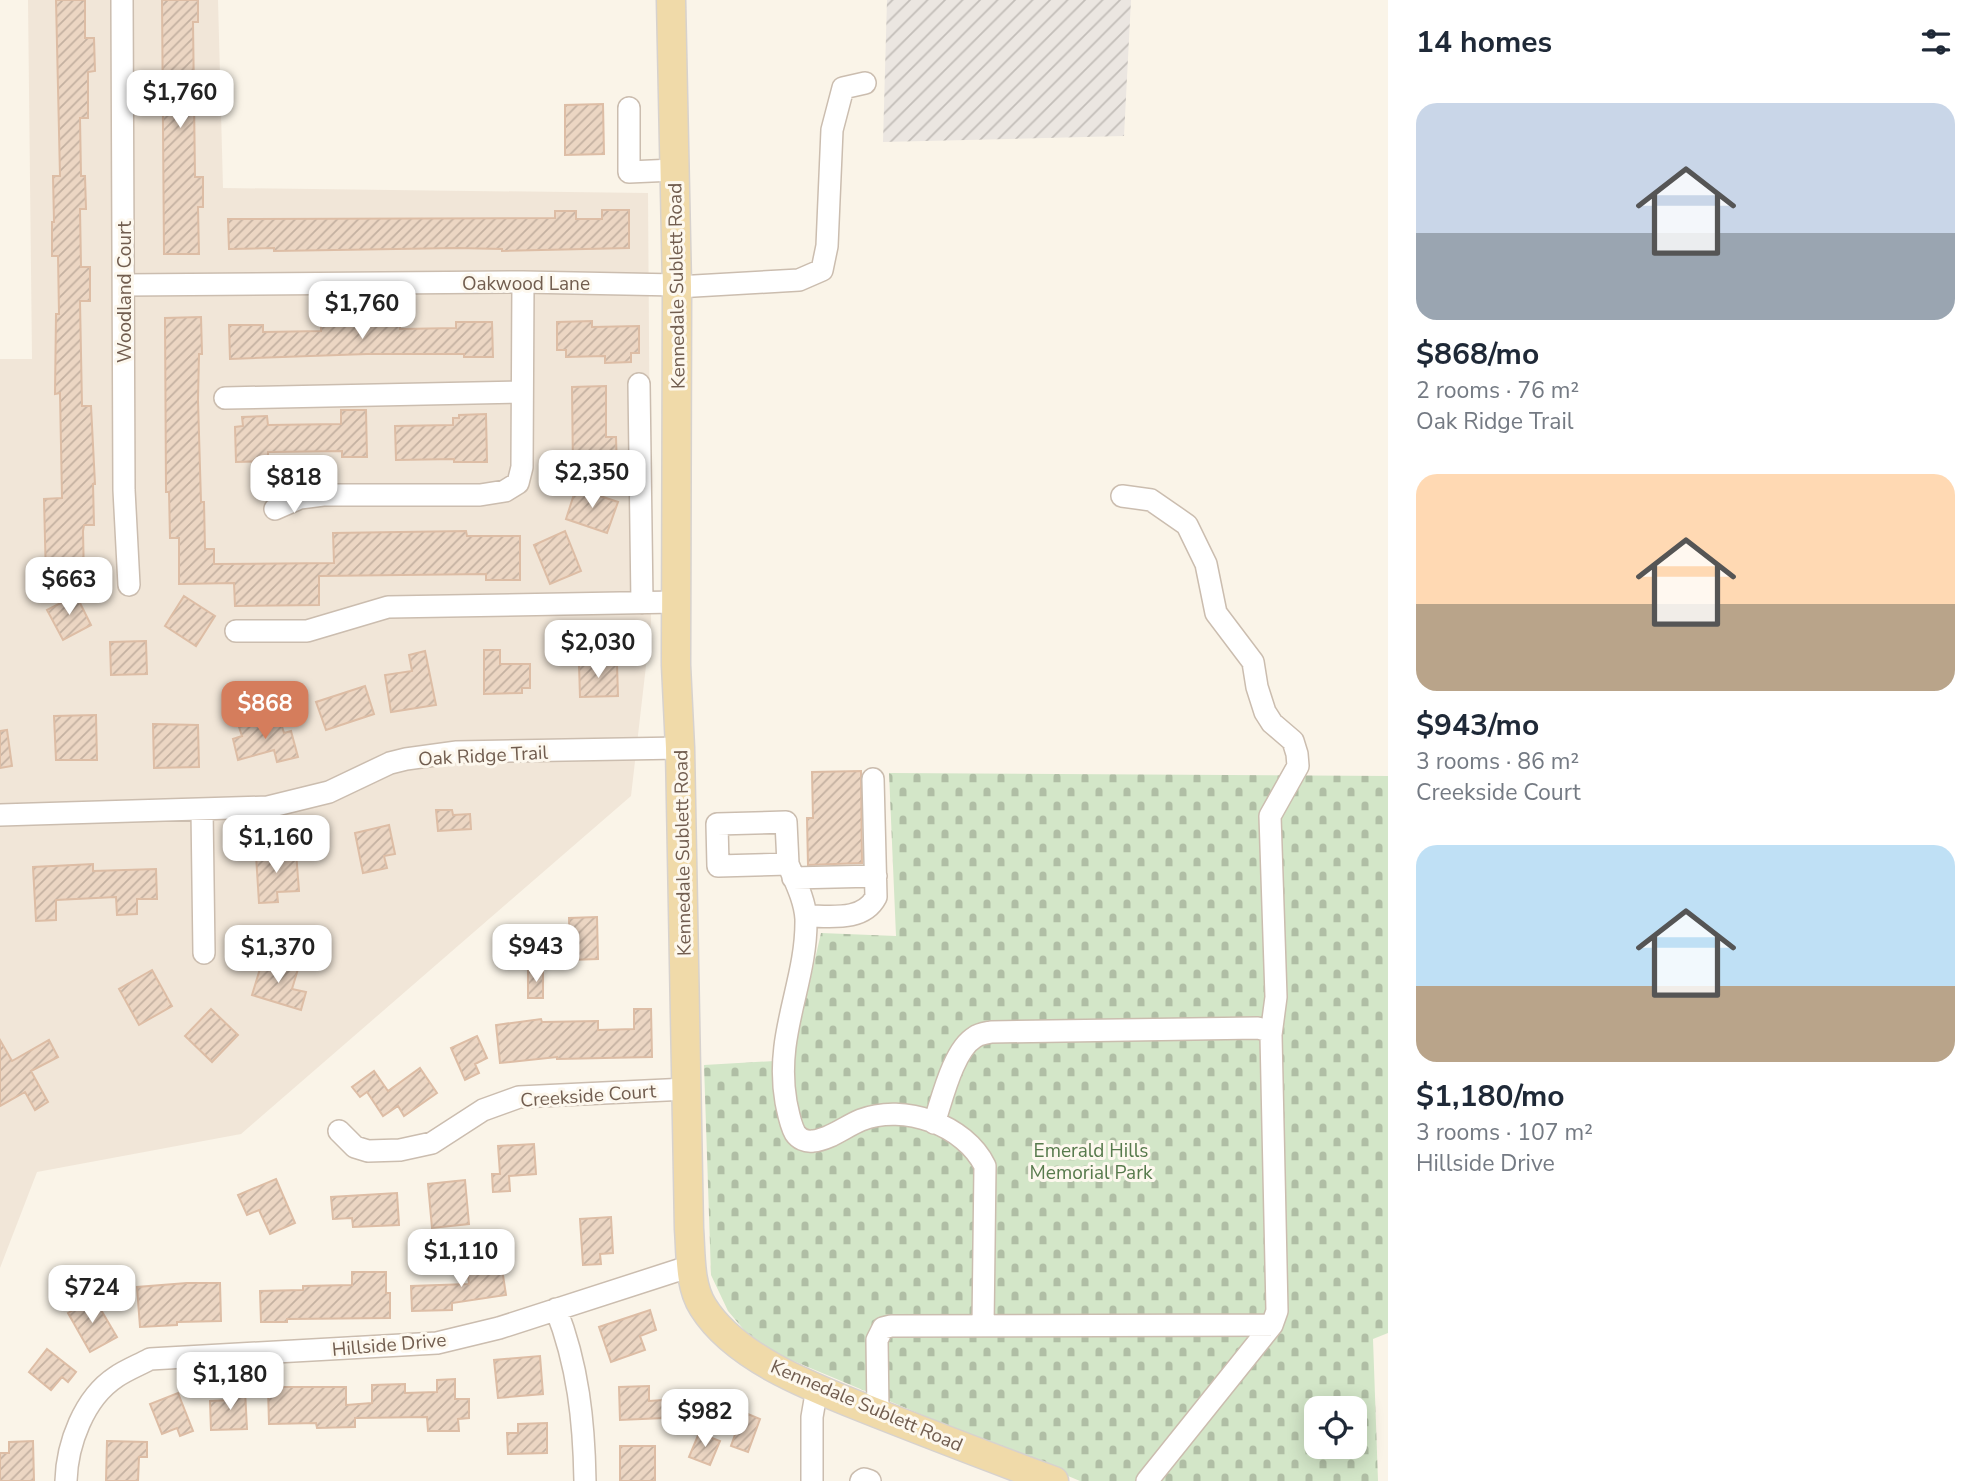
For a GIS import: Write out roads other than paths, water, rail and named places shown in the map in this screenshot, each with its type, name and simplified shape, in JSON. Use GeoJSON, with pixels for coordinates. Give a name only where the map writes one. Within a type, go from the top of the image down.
{"type":"FeatureCollection","features":[{"type":"Feature","properties":{"kind":"main road","name":"Kennedale Sublett Road"},"geometry":{"type":"LineString","coordinates":[[671,0],[677,286],[676,665],[683,856],[691,1266],[696,1292],[703,1307],[724,1332],[749,1352],[817,1388],[1054,1481]]}},
{"type":"Feature","properties":{"kind":"street","name":"Woodland Court"},"geometry":{"type":"LineString","coordinates":[[122,0],[124,490],[129,585]]}},
{"type":"Feature","properties":{"kind":"street","name":"Oakwood Lane"},"geometry":{"type":"LineString","coordinates":[[124,285],[523,282],[677,286],[799,280],[822,270],[827,246],[832,130],[843,88],[865,83]]}},
{"type":"Feature","properties":{"kind":"street"},"geometry":{"type":"LineString","coordinates":[[629,108],[629,172],[674,170]]}},
{"type":"Feature","properties":{"kind":"street"},"geometry":{"type":"LineString","coordinates":[[275,509],[300,498],[323,495],[480,495],[505,491],[519,483],[522,467],[523,282]]}},
{"type":"Feature","properties":{"kind":"street"},"geometry":{"type":"LineString","coordinates":[[639,384],[642,603]]}},
{"type":"Feature","properties":{"kind":"street"},"geometry":{"type":"LineString","coordinates":[[225,398],[522,392]]}},
{"type":"Feature","properties":{"kind":"street"},"geometry":{"type":"LineString","coordinates":[[1122,496],[1151,500],[1187,525],[1206,564],[1216,613],[1253,662],[1265,712],[1272,723],[1293,741],[1298,766],[1270,816],[1276,997],[1270,1035],[1277,1311],[1272,1325],[1147,1481]]}},
{"type":"Feature","properties":{"kind":"street"},"geometry":{"type":"LineString","coordinates":[[236,631],[307,631],[388,607],[677,602]]}},
{"type":"Feature","properties":{"kind":"street","name":"Oak Ridge Trail"},"geometry":{"type":"LineString","coordinates":[[0,815],[268,807],[329,792],[390,763],[457,752],[680,748]]}},
{"type":"Feature","properties":{"kind":"street"},"geometry":{"type":"LineString","coordinates":[[806,916],[850,915],[872,906],[876,897],[873,779]]}},
{"type":"Feature","properties":{"kind":"street"},"geometry":{"type":"LineString","coordinates":[[202,810],[204,953]]}},
{"type":"Feature","properties":{"kind":"street"},"geometry":{"type":"LineString","coordinates":[[876,876],[790,871],[718,866],[717,824],[786,822],[790,871],[806,916],[804,946],[783,1046],[782,1083],[794,1132],[802,1140],[813,1141],[860,1120],[891,1115],[942,1125],[964,1138],[979,1154],[985,1166],[984,1326]]}},
{"type":"Feature","properties":{"kind":"street"},"geometry":{"type":"LineString","coordinates":[[683,856],[717,855]]}},
{"type":"Feature","properties":{"kind":"street"},"geometry":{"type":"LineString","coordinates":[[934,1123],[957,1059],[965,1045],[976,1036],[991,1032],[1258,1028],[1270,1035]]}},
{"type":"Feature","properties":{"kind":"street","name":"Creekside Court"},"geometry":{"type":"LineString","coordinates":[[340,1131],[355,1147],[368,1151],[400,1150],[432,1143],[483,1110],[519,1097],[687,1089]]}},
{"type":"Feature","properties":{"kind":"street","name":"Hillside Drive"},"geometry":{"type":"LineString","coordinates":[[66,1481],[68,1455],[83,1415],[114,1378],[150,1359],[164,1356],[437,1343],[499,1328],[691,1266]]}},
{"type":"Feature","properties":{"kind":"street"},"geometry":{"type":"LineString","coordinates":[[556,1309],[576,1369],[584,1430],[584,1481]]}},
{"type":"Feature","properties":{"kind":"street"},"geometry":{"type":"LineString","coordinates":[[878,1413],[877,1340],[883,1328],[891,1326],[1272,1325]]}},
{"type":"Feature","properties":{"kind":"street"},"geometry":{"type":"LineString","coordinates":[[812,1481],[812,1417],[817,1388]]}},
{"type":"Feature","properties":{"kind":"street"},"geometry":{"type":"LineString","coordinates":[[861,1481],[870,1481]]}},
{"type":"Feature","properties":{"kind":"park label","name":"Emerald Hills Memorial Park"},"geometry":{"type":"Point","coordinates":[1091,1161]}}]}
